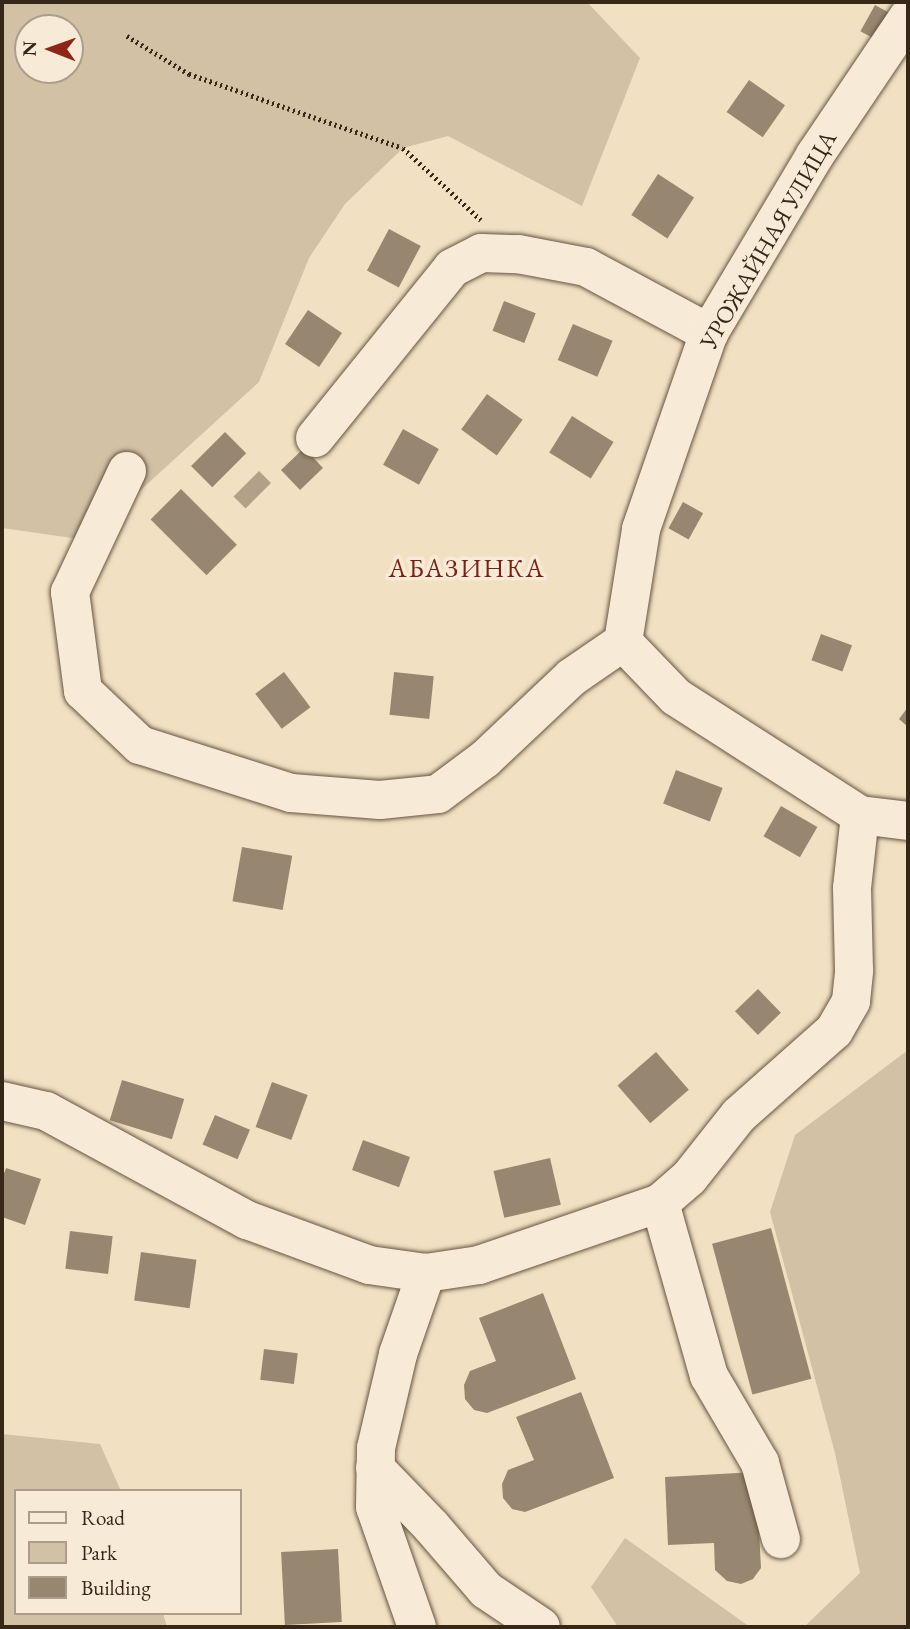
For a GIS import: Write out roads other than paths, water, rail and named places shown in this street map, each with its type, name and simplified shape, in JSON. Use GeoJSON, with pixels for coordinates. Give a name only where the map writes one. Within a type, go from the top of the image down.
{"type":"FeatureCollection","features":[{"type":"Feature","properties":{"kind":"street","name":"УРОЖАЙНАЯ УЛИЦА"},"geometry":{"type":"LineString","coordinates":[[623,642],[641,529],[709,333],[815,155],[908,17]]}},
{"type":"Feature","properties":{"kind":"street"},"geometry":{"type":"LineString","coordinates":[[315,438],[452,268],[481,253],[518,254],[586,267],[709,333]]}},
{"type":"Feature","properties":{"kind":"street"},"geometry":{"type":"LineString","coordinates":[[127,471],[70,592],[83,691],[140,745],[291,793],[380,800],[438,794],[485,759],[572,677],[623,642],[676,697],[860,815],[908,821]]}},
{"type":"Feature","properties":{"kind":"street"},"geometry":{"type":"LineString","coordinates":[[2,1101],[46,1111],[247,1220],[369,1265],[426,1273],[478,1265],[660,1203],[689,1178],[739,1115],[834,1031],[851,1001],[854,970],[852,888],[860,815]]}},
{"type":"Feature","properties":{"kind":"street"},"geometry":{"type":"LineString","coordinates":[[660,1203],[709,1376],[760,1462],[781,1539]]}},
{"type":"Feature","properties":{"kind":"street"},"geometry":{"type":"LineString","coordinates":[[416,1627],[375,1507],[375,1468],[376,1448],[398,1354],[426,1273]]}},
{"type":"Feature","properties":{"kind":"street"},"geometry":{"type":"LineString","coordinates":[[375,1468],[431,1525],[486,1590],[541,1627]]}},
{"type":"Feature","properties":{"kind":"district","name":"АБАЗИНКА"},"geometry":{"type":"Point","coordinates":[467,569]}}]}
